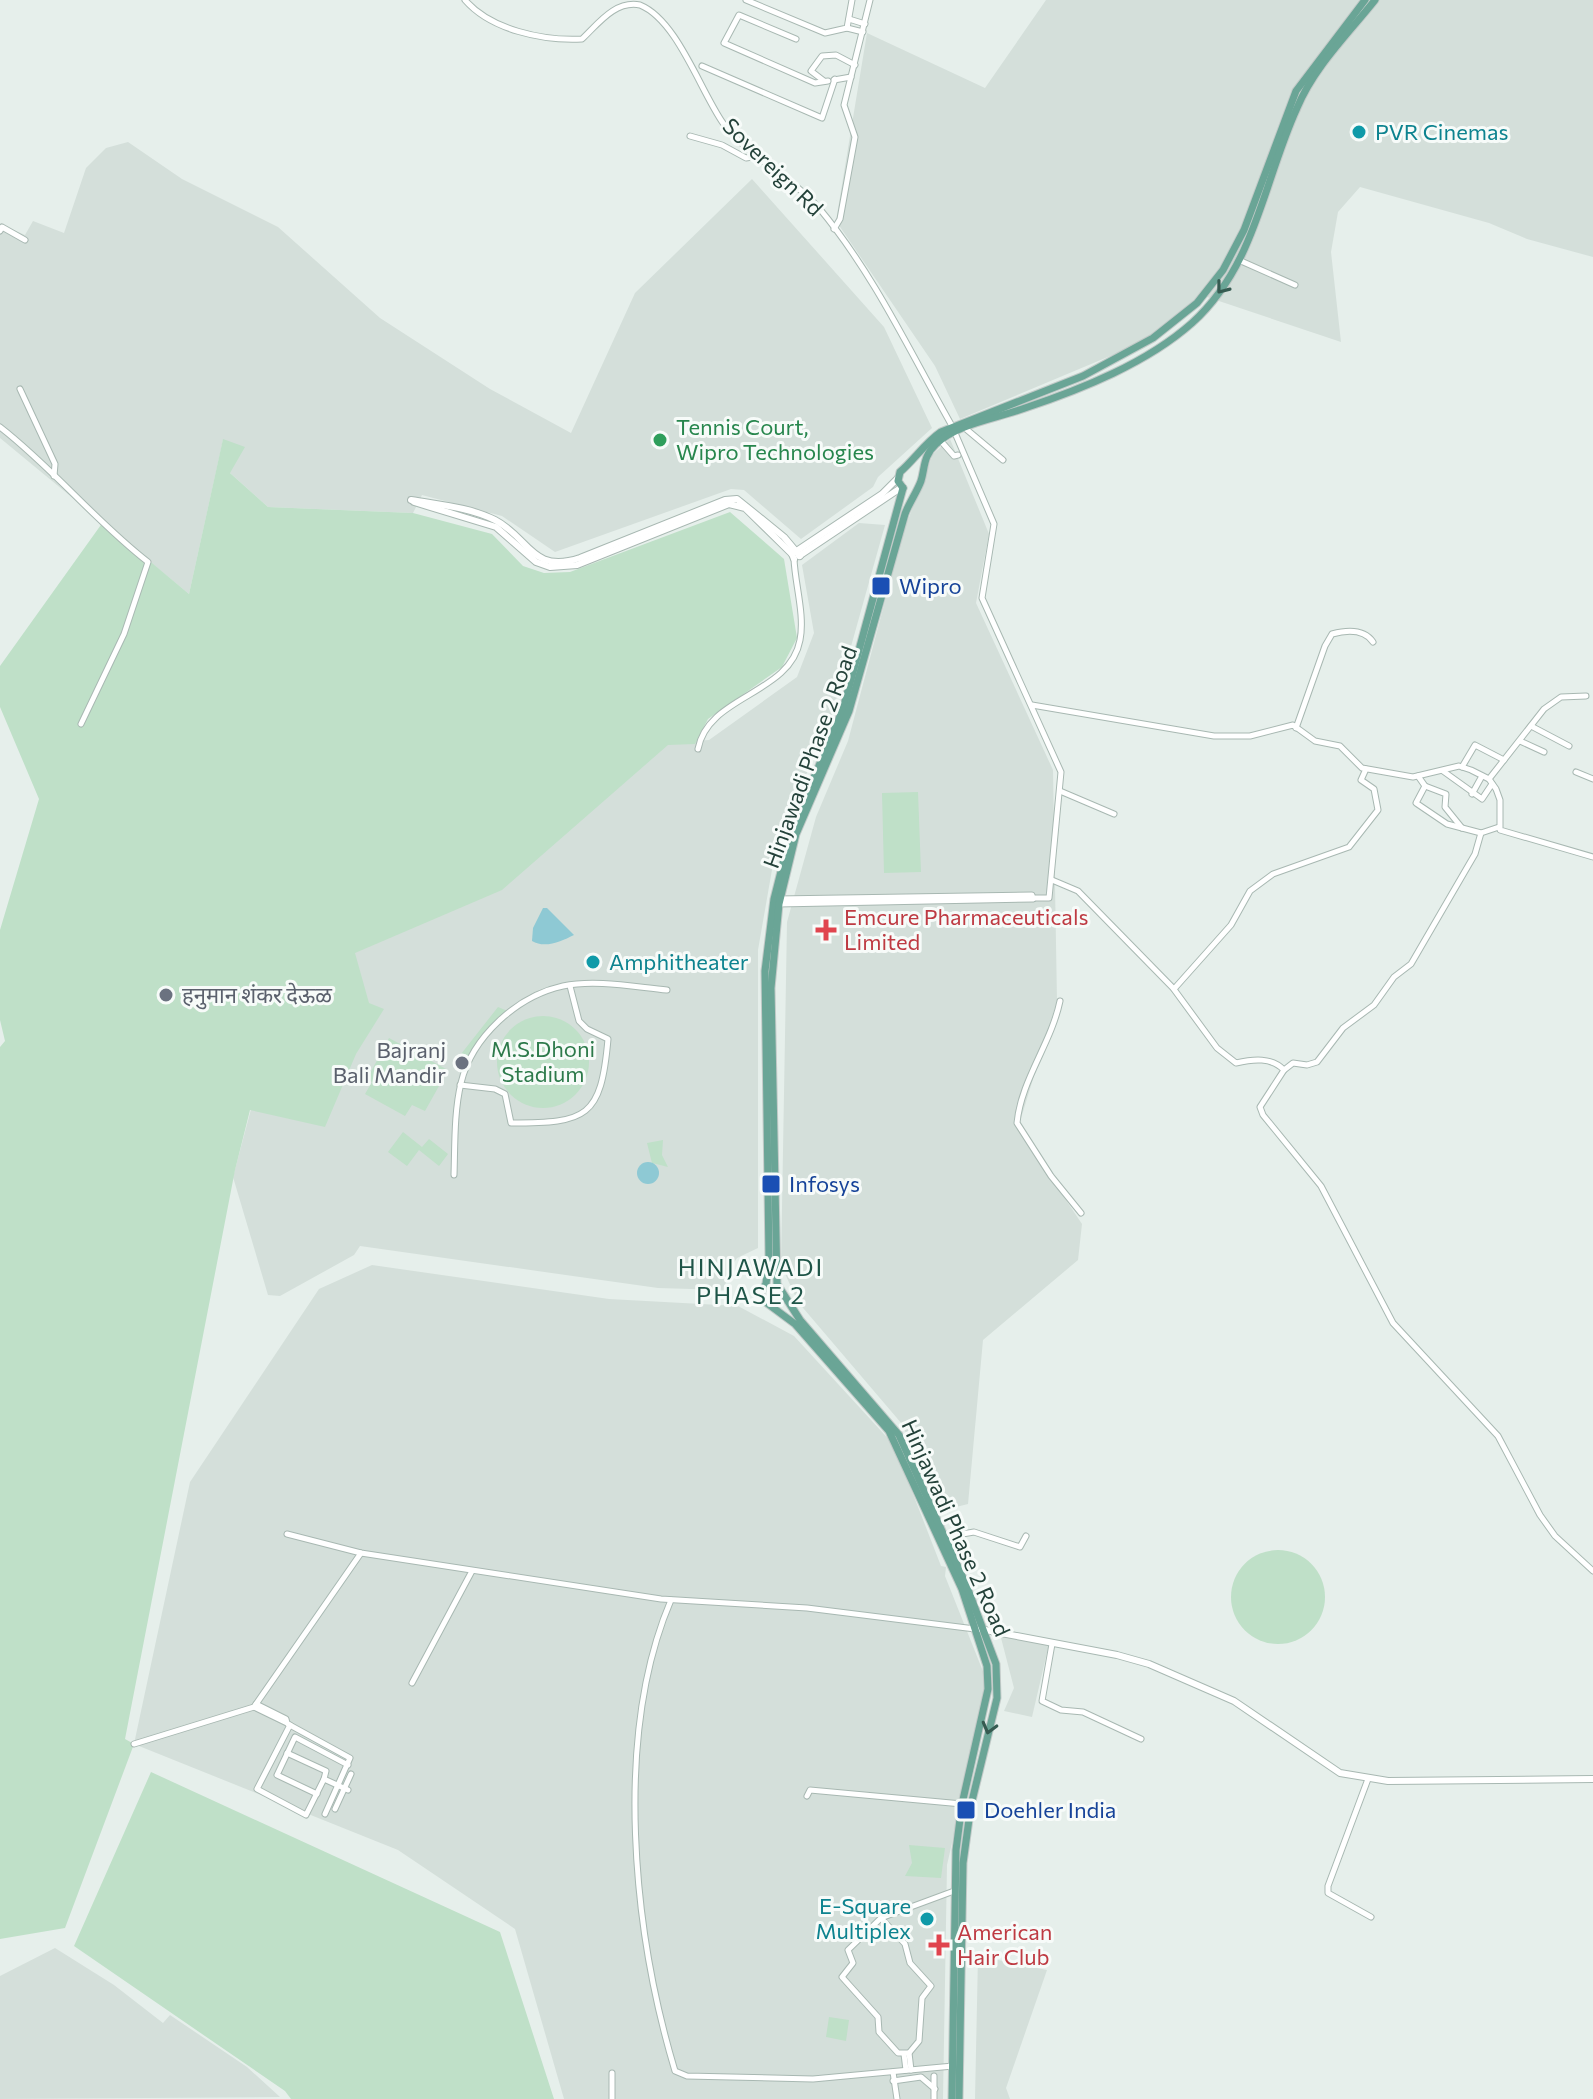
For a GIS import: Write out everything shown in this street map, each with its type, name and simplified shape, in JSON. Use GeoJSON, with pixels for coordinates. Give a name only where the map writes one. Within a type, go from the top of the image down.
{"type":"FeatureCollection","features":[{"type":"Feature","properties":{"kind":"main road"},"geometry":{"type":"LineString","coordinates":[[1365,0],[1296,91],[1244,230],[1223,270],[1197,303],[1153,338],[1093,371],[953,429],[926,444],[910,466],[902,470],[898,478],[902,488],[916,488],[921,481],[919,472],[930,451],[953,429],[966,429],[1077,389],[1171,338],[1208,306],[1241,261],[1298,105],[1317,73],[1375,0]]}},
{"type":"Feature","properties":{"kind":"main road"},"geometry":{"type":"LineString","coordinates":[[910,466],[919,472]]}},
{"type":"Feature","properties":{"kind":"main road","name":"Hinjawadi Phase 2 Road"},"geometry":{"type":"LineString","coordinates":[[766,1284],[765,980],[777,902],[791,832],[845,701],[902,488]]}},
{"type":"Feature","properties":{"kind":"main road","name":"Hinjawadi Phase 2 Road"},"geometry":{"type":"LineString","coordinates":[[777,1284],[771,980],[777,902],[796,834],[849,711],[905,514],[916,488]]}},
{"type":"Feature","properties":{"kind":"main road"},"geometry":{"type":"LineString","coordinates":[[766,1284],[777,1284],[782,1294],[779,1302],[771,1305],[761,1296],[766,1284]]}},
{"type":"Feature","properties":{"kind":"main road","name":"Hinjawadi Phase 2 Road"},"geometry":{"type":"LineString","coordinates":[[782,1294],[800,1320],[885,1417],[945,1537],[980,1629]]}},
{"type":"Feature","properties":{"kind":"main road","name":"Hinjawadi Phase 2 Road"},"geometry":{"type":"LineString","coordinates":[[771,1305],[795,1324],[898,1441],[996,1664],[998,1687],[966,1804],[954,1891],[959,2099]]}},
{"type":"Feature","properties":{"kind":"main road","name":"Hinjawadi Phase 2 Road"},"geometry":{"type":"LineString","coordinates":[[952,2099],[957,2066],[966,1804]]}},
{"type":"Feature","properties":{"kind":"street","name":"Sovereign Rd"},"geometry":{"type":"LineString","coordinates":[[465,0],[480,15],[498,24],[566,40],[582,39],[614,6],[624,2],[639,4],[664,23],[723,122],[817,206],[893,316],[953,429],[994,524],[982,598],[1061,772],[1052,880]]}},
{"type":"Feature","properties":{"kind":"street"},"geometry":{"type":"LineString","coordinates":[[746,0],[825,33],[847,28],[863,32]]}},
{"type":"Feature","properties":{"kind":"street"},"geometry":{"type":"LineString","coordinates":[[847,28],[852,0]]}},
{"type":"Feature","properties":{"kind":"street"},"geometry":{"type":"LineString","coordinates":[[834,229],[840,219],[855,137],[844,105],[870,0]]}},
{"type":"Feature","properties":{"kind":"street"},"geometry":{"type":"LineString","coordinates":[[796,39],[739,15],[724,43],[815,83],[851,77]]}},
{"type":"Feature","properties":{"kind":"street"},"geometry":{"type":"LineString","coordinates":[[849,19],[865,24]]}},
{"type":"Feature","properties":{"kind":"street"},"geometry":{"type":"LineString","coordinates":[[831,80],[812,74],[813,63],[827,54],[855,65]]}},
{"type":"Feature","properties":{"kind":"street"},"geometry":{"type":"LineString","coordinates":[[702,66],[822,118],[831,80]]}},
{"type":"Feature","properties":{"kind":"street"},"geometry":{"type":"LineString","coordinates":[[690,136],[722,145],[746,158],[759,156]]}},
{"type":"Feature","properties":{"kind":"street"},"geometry":{"type":"LineString","coordinates":[[0,231],[2,227],[25,240]]}},
{"type":"Feature","properties":{"kind":"street"},"geometry":{"type":"LineString","coordinates":[[1241,261],[1295,285]]}},
{"type":"Feature","properties":{"kind":"street"},"geometry":{"type":"LineString","coordinates":[[20,389],[55,464],[54,476]]}},
{"type":"Feature","properties":{"kind":"street"},"geometry":{"type":"LineString","coordinates":[[0,427],[34,453],[54,476],[148,562],[124,634],[81,724]]}},
{"type":"Feature","properties":{"kind":"street"},"geometry":{"type":"LineString","coordinates":[[966,429],[1003,460]]}},
{"type":"Feature","properties":{"kind":"street"},"geometry":{"type":"LineString","coordinates":[[940,440],[954,456],[958,455]]}},
{"type":"Feature","properties":{"kind":"street"},"geometry":{"type":"LineString","coordinates":[[34,453],[44,443]]}},
{"type":"Feature","properties":{"kind":"street"},"geometry":{"type":"LineString","coordinates":[[796,555],[882,494],[898,478]]}},
{"type":"Feature","properties":{"kind":"street"},"geometry":{"type":"LineString","coordinates":[[796,555],[902,488]]}},
{"type":"Feature","properties":{"kind":"street"},"geometry":{"type":"LineString","coordinates":[[882,500],[893,505],[897,512]]}},
{"type":"Feature","properties":{"kind":"street"},"geometry":{"type":"LineString","coordinates":[[413,501],[452,509],[501,529],[536,562],[563,567],[726,505],[738,505],[796,555],[801,628],[798,648],[773,679],[709,722],[698,749]]}},
{"type":"Feature","properties":{"kind":"street"},"geometry":{"type":"LineString","coordinates":[[1295,729],[1332,634],[1354,631],[1368,635],[1373,642]]}},
{"type":"Feature","properties":{"kind":"street"},"geometry":{"type":"LineString","coordinates":[[1443,771],[1482,799],[1504,760],[1544,709],[1561,697],[1586,696]]}},
{"type":"Feature","properties":{"kind":"street"},"geometry":{"type":"LineString","coordinates":[[1032,705],[1214,736],[1250,736],[1293,725],[1315,741],[1340,746],[1366,769],[1418,776],[1462,767],[1491,782],[1500,800],[1499,827],[1506,834],[1593,857]]}},
{"type":"Feature","properties":{"kind":"street"},"geometry":{"type":"LineString","coordinates":[[1531,726],[1569,746]]}},
{"type":"Feature","properties":{"kind":"street"},"geometry":{"type":"LineString","coordinates":[[1520,741],[1544,752]]}},
{"type":"Feature","properties":{"kind":"street"},"geometry":{"type":"LineString","coordinates":[[1462,767],[1475,745],[1504,760]]}},
{"type":"Feature","properties":{"kind":"street"},"geometry":{"type":"LineString","coordinates":[[1174,989],[1231,925],[1250,891],[1273,874],[1320,860],[1357,841],[1378,810],[1374,789],[1361,780],[1366,769]]}},
{"type":"Feature","properties":{"kind":"street"},"geometry":{"type":"LineString","coordinates":[[1576,772],[1593,779]]}},
{"type":"Feature","properties":{"kind":"street"},"geometry":{"type":"LineString","coordinates":[[1418,776],[1425,786],[1446,794],[1445,807],[1462,828]]}},
{"type":"Feature","properties":{"kind":"street"},"geometry":{"type":"LineString","coordinates":[[1472,794],[1482,776]]}},
{"type":"Feature","properties":{"kind":"street"},"geometry":{"type":"LineString","coordinates":[[1425,786],[1416,803],[1447,824],[1481,833],[1499,827]]}},
{"type":"Feature","properties":{"kind":"street"},"geometry":{"type":"LineString","coordinates":[[1060,791],[1114,814]]}},
{"type":"Feature","properties":{"kind":"street"},"geometry":{"type":"LineString","coordinates":[[1481,833],[1475,854],[1411,964],[1394,977],[1374,1005],[1343,1028],[1317,1062],[1307,1065],[1293,1063],[1284,1070],[1260,1107],[1263,1115],[1321,1186],[1393,1323],[1498,1436],[1540,1515],[1555,1536],[1593,1571]]}},
{"type":"Feature","properties":{"kind":"street"},"geometry":{"type":"LineString","coordinates":[[777,902],[1049,898],[1052,880],[1078,891],[1174,989],[1217,1048],[1236,1063],[1254,1059],[1279,1065],[1284,1070]]}},
{"type":"Feature","properties":{"kind":"street"},"geometry":{"type":"LineString","coordinates":[[460,1085],[495,1089],[505,1094],[511,1123],[573,1121],[599,1096],[608,1039],[587,1029],[579,1021],[570,986]]}},
{"type":"Feature","properties":{"kind":"street"},"geometry":{"type":"LineString","coordinates":[[454,1175],[460,1085],[481,1041],[503,1017],[528,1000],[570,986],[667,990]]}},
{"type":"Feature","properties":{"kind":"street"},"geometry":{"type":"LineString","coordinates":[[1060,1001],[1050,1036],[1020,1106],[1017,1123],[1051,1176],[1081,1213]]}},
{"type":"Feature","properties":{"kind":"street"},"geometry":{"type":"LineString","coordinates":[[945,1537],[974,1532],[1020,1547],[1026,1536]]}},
{"type":"Feature","properties":{"kind":"street"},"geometry":{"type":"LineString","coordinates":[[287,1534],[361,1553],[472,1571],[671,1600],[807,1608],[980,1629],[1117,1655],[1210,1689],[1278,1729],[1340,1773],[1368,1779],[1593,1779]]}},
{"type":"Feature","properties":{"kind":"street"},"geometry":{"type":"LineString","coordinates":[[134,1744],[255,1706],[361,1553]]}},
{"type":"Feature","properties":{"kind":"street"},"geometry":{"type":"LineString","coordinates":[[412,1683],[472,1571]]}},
{"type":"Feature","properties":{"kind":"street"},"geometry":{"type":"LineString","coordinates":[[671,1600],[640,1701],[635,1801],[648,1941],[675,2071],[687,2076],[813,2079],[957,2066]]}},
{"type":"Feature","properties":{"kind":"street"},"geometry":{"type":"LineString","coordinates":[[1052,1644],[1042,1701],[1061,1710],[1083,1712],[1141,1739]]}},
{"type":"Feature","properties":{"kind":"street"},"geometry":{"type":"LineString","coordinates":[[255,1706],[286,1719],[288,1724],[349,1757],[343,1788]]}},
{"type":"Feature","properties":{"kind":"street"},"geometry":{"type":"LineString","coordinates":[[287,1753],[326,1772],[306,1815],[259,1790],[288,1724]]}},
{"type":"Feature","properties":{"kind":"street"},"geometry":{"type":"LineString","coordinates":[[317,1794],[278,1776],[296,1737],[348,1765]]}},
{"type":"Feature","properties":{"kind":"street"},"geometry":{"type":"LineString","coordinates":[[322,1751],[326,1744]]}},
{"type":"Feature","properties":{"kind":"street"},"geometry":{"type":"LineString","coordinates":[[268,1764],[279,1770]]}},
{"type":"Feature","properties":{"kind":"street"},"geometry":{"type":"LineString","coordinates":[[325,1814],[351,1774]]}},
{"type":"Feature","properties":{"kind":"street"},"geometry":{"type":"LineString","coordinates":[[324,1779],[343,1788]]}},
{"type":"Feature","properties":{"kind":"street"},"geometry":{"type":"LineString","coordinates":[[1368,1779],[1328,1893],[1371,1917]]}},
{"type":"Feature","properties":{"kind":"street"},"geometry":{"type":"LineString","coordinates":[[807,1796],[810,1790],[966,1804]]}},
{"type":"Feature","properties":{"kind":"street"},"geometry":{"type":"LineString","coordinates":[[906,2054],[896,2051],[879,2032],[879,2019],[842,1976],[853,1963],[848,1950],[881,1918],[954,1891]]}},
{"type":"Feature","properties":{"kind":"street"},"geometry":{"type":"LineString","coordinates":[[881,1918],[905,1944],[910,1963],[931,1986],[922,1998],[919,2041],[906,2054]]}},
{"type":"Feature","properties":{"kind":"street"},"geometry":{"type":"LineString","coordinates":[[906,2054],[908,2070]]}},
{"type":"Feature","properties":{"kind":"street"},"geometry":{"type":"LineString","coordinates":[[893,2072],[897,2099]]}},
{"type":"Feature","properties":{"kind":"street"},"geometry":{"type":"LineString","coordinates":[[612,2073],[612,2099]]}},
{"type":"Feature","properties":{"kind":"street"},"geometry":{"type":"LineString","coordinates":[[893,2081],[936,2076],[934,2099]]}},
{"type":"Feature","properties":{"kind":"street"},"geometry":{"type":"LineString","coordinates":[[921,2077],[935,2089]]}},
{"type":"Feature","properties":{"kind":"shaded area"},"geometry":{"type":"Polygon","coordinates":[[[1046,0],[1593,0],[1593,257],[1527,239],[1489,223],[1360,187],[1338,212],[1331,252],[1341,342],[1201,295],[1183,317],[1134,346],[960,419],[935,366],[836,221],[867,33],[985,88],[1046,0]]]}},
{"type":"Feature","properties":{"kind":"shaded area"},"geometry":{"type":"Polygon","coordinates":[[[128,142],[182,179],[278,227],[380,318],[490,389],[571,433],[635,293],[752,179],[884,327],[932,428],[878,477],[873,487],[801,539],[744,490],[731,489],[555,552],[502,516],[422,495],[413,513],[268,507],[229,472],[223,440],[189,594],[0,438],[0,224],[25,235],[33,221],[64,233],[86,168],[106,148],[128,142]]]}},
{"type":"Feature","properties":{"kind":"shaded area"},"geometry":{"type":"Polygon","coordinates":[[[950,439],[989,534],[976,603],[1053,770],[1057,1001],[1018,1128],[1082,1224],[1078,1260],[983,1340],[968,1504],[940,1511],[902,1424],[798,1302],[781,1265],[787,922],[816,817],[848,741],[903,533],[933,454],[950,439]]]}},
{"type":"Feature","properties":{"kind":"shaded area"},"geometry":{"type":"Polygon","coordinates":[[[859,523],[885,525],[831,718],[777,841],[758,950],[758,1248],[737,1258],[729,1270],[724,1290],[658,1288],[360,1246],[354,1255],[280,1296],[268,1295],[233,1177],[262,1068],[292,994],[667,743],[709,740],[797,677],[814,633],[802,565],[859,523]]]}},
{"type":"Feature","properties":{"kind":"shaded area"},"geometry":{"type":"Polygon","coordinates":[[[372,1265],[609,1299],[738,1306],[794,1336],[894,1445],[941,1566],[946,1567],[945,1576],[988,1684],[947,1865],[943,2099],[564,2099],[515,1929],[398,1850],[134,1744],[190,1482],[319,1289],[372,1265]]]}},
{"type":"Feature","properties":{"kind":"shaded area"},"geometry":{"type":"Polygon","coordinates":[[[1000,1634],[1049,1644],[1032,1717],[1004,1711],[1014,1688],[1000,1634]]]}},
{"type":"Feature","properties":{"kind":"shaded area"},"geometry":{"type":"Polygon","coordinates":[[[55,1948],[114,1985],[163,2023],[170,2015],[247,2067],[280,2097],[0,2099],[0,1976],[55,1948]]]}},
{"type":"Feature","properties":{"kind":"shaded area"},"geometry":{"type":"Polygon","coordinates":[[[978,1956],[1047,1970],[1006,2088],[1010,2099],[975,2099],[978,1956]]]}},
{"type":"Feature","properties":{"kind":"green space"},"geometry":{"type":"Polygon","coordinates":[[[223,439],[245,447],[230,473],[268,507],[413,513],[492,534],[523,566],[544,573],[570,572],[730,512],[784,559],[797,638],[782,667],[708,719],[695,744],[668,745],[502,890],[355,953],[369,1003],[384,1009],[356,1054],[325,1127],[250,1110],[235,1170],[125,1739],[134,1744],[65,1928],[0,1939],[0,1047],[5,1041],[0,1020],[0,930],[39,799],[0,707],[0,666],[103,522],[189,594],[223,439]]]}},
{"type":"Feature","properties":{"kind":"green space"},"geometry":{"type":"Polygon","coordinates":[[[918,792],[921,872],[884,873],[882,793],[918,792]]]}},
{"type":"Feature","properties":{"kind":"green space"},"geometry":{"type":"Polygon","coordinates":[[[498,1007],[510,1012],[483,1039],[465,1070],[454,1063],[498,1007]]]}},
{"type":"Feature","properties":{"kind":"green space","name":"M.S.Dhoni Stadium"},"geometry":{"type":"Polygon","coordinates":[[[543,1016],[561,1019],[576,1029],[586,1044],[589,1062],[586,1080],[576,1095],[561,1105],[543,1108],[525,1105],[510,1095],[500,1080],[497,1062],[500,1044],[510,1029],[525,1019],[543,1016]]]}},
{"type":"Feature","properties":{"kind":"green space"},"geometry":{"type":"Polygon","coordinates":[[[389,1038],[448,1070],[425,1111],[412,1105],[405,1116],[365,1094],[372,1082],[367,1079],[389,1038]]]}},
{"type":"Feature","properties":{"kind":"green space"},"geometry":{"type":"Polygon","coordinates":[[[403,1132],[422,1147],[429,1139],[448,1154],[439,1166],[419,1150],[407,1166],[388,1152],[403,1132]]]}},
{"type":"Feature","properties":{"kind":"green space"},"geometry":{"type":"Polygon","coordinates":[[[663,1140],[662,1155],[668,1167],[652,1163],[647,1143],[663,1140]]]}},
{"type":"Feature","properties":{"kind":"green space"},"geometry":{"type":"Polygon","coordinates":[[[1278,1550],[1296,1553],[1311,1564],[1322,1579],[1325,1597],[1322,1615],[1311,1630],[1296,1641],[1278,1644],[1260,1641],[1245,1630],[1234,1615],[1231,1597],[1234,1579],[1245,1564],[1260,1553],[1278,1550]]]}},
{"type":"Feature","properties":{"kind":"green space"},"geometry":{"type":"Polygon","coordinates":[[[151,1772],[500,1932],[554,2099],[291,2099],[285,2091],[74,1946],[151,1772]]]}},
{"type":"Feature","properties":{"kind":"green space"},"geometry":{"type":"Polygon","coordinates":[[[909,1845],[945,1848],[941,1878],[905,1876],[912,1863],[909,1845]]]}},
{"type":"Feature","properties":{"kind":"green space"},"geometry":{"type":"Polygon","coordinates":[[[829,2017],[849,2020],[846,2041],[826,2037],[829,2017]]]}},
{"type":"Feature","properties":{"kind":"water"},"geometry":{"type":"Polygon","coordinates":[[[543,908],[547,908],[574,935],[548,944],[532,941],[533,928],[543,908]]]}},
{"type":"Feature","properties":{"kind":"water"},"geometry":{"type":"Polygon","coordinates":[[[648,1162],[656,1165],[659,1173],[656,1181],[648,1184],[640,1181],[637,1173],[640,1165],[648,1162]]]}},
{"type":"Feature","properties":{"kind":"place","name":"PVR Cinemas"},"geometry":{"type":"Point","coordinates":[1359,132]}},
{"type":"Feature","properties":{"kind":"place","name":"Tennis Court, Wipro Technologies"},"geometry":{"type":"Point","coordinates":[660,440]}},
{"type":"Feature","properties":{"kind":"place","name":"Wipro"},"geometry":{"type":"Point","coordinates":[881,586]}},
{"type":"Feature","properties":{"kind":"place","name":"Emcure Pharmaceuticals Limited"},"geometry":{"type":"Point","coordinates":[826,930]}},
{"type":"Feature","properties":{"kind":"place","name":"Amphitheater"},"geometry":{"type":"Point","coordinates":[593,962]}},
{"type":"Feature","properties":{"kind":"place","name":"हनुमान शंकर देऊळ"},"geometry":{"type":"Point","coordinates":[166,995]}},
{"type":"Feature","properties":{"kind":"place","name":"Bajranj Bali Mandir"},"geometry":{"type":"Point","coordinates":[462,1063]}},
{"type":"Feature","properties":{"kind":"place","name":"Infosys"},"geometry":{"type":"Point","coordinates":[771,1184]}},
{"type":"Feature","properties":{"kind":"place","name":"Doehler India"},"geometry":{"type":"Point","coordinates":[966,1810]}},
{"type":"Feature","properties":{"kind":"place","name":"E-Square Multiplex"},"geometry":{"type":"Point","coordinates":[927,1919]}},
{"type":"Feature","properties":{"kind":"place","name":"American Hair Club"},"geometry":{"type":"Point","coordinates":[939,1945]}},
{"type":"Feature","properties":{"kind":"district","name":"HINJAWADI PHASE 2"},"geometry":{"type":"Point","coordinates":[751,1282]}}]}
